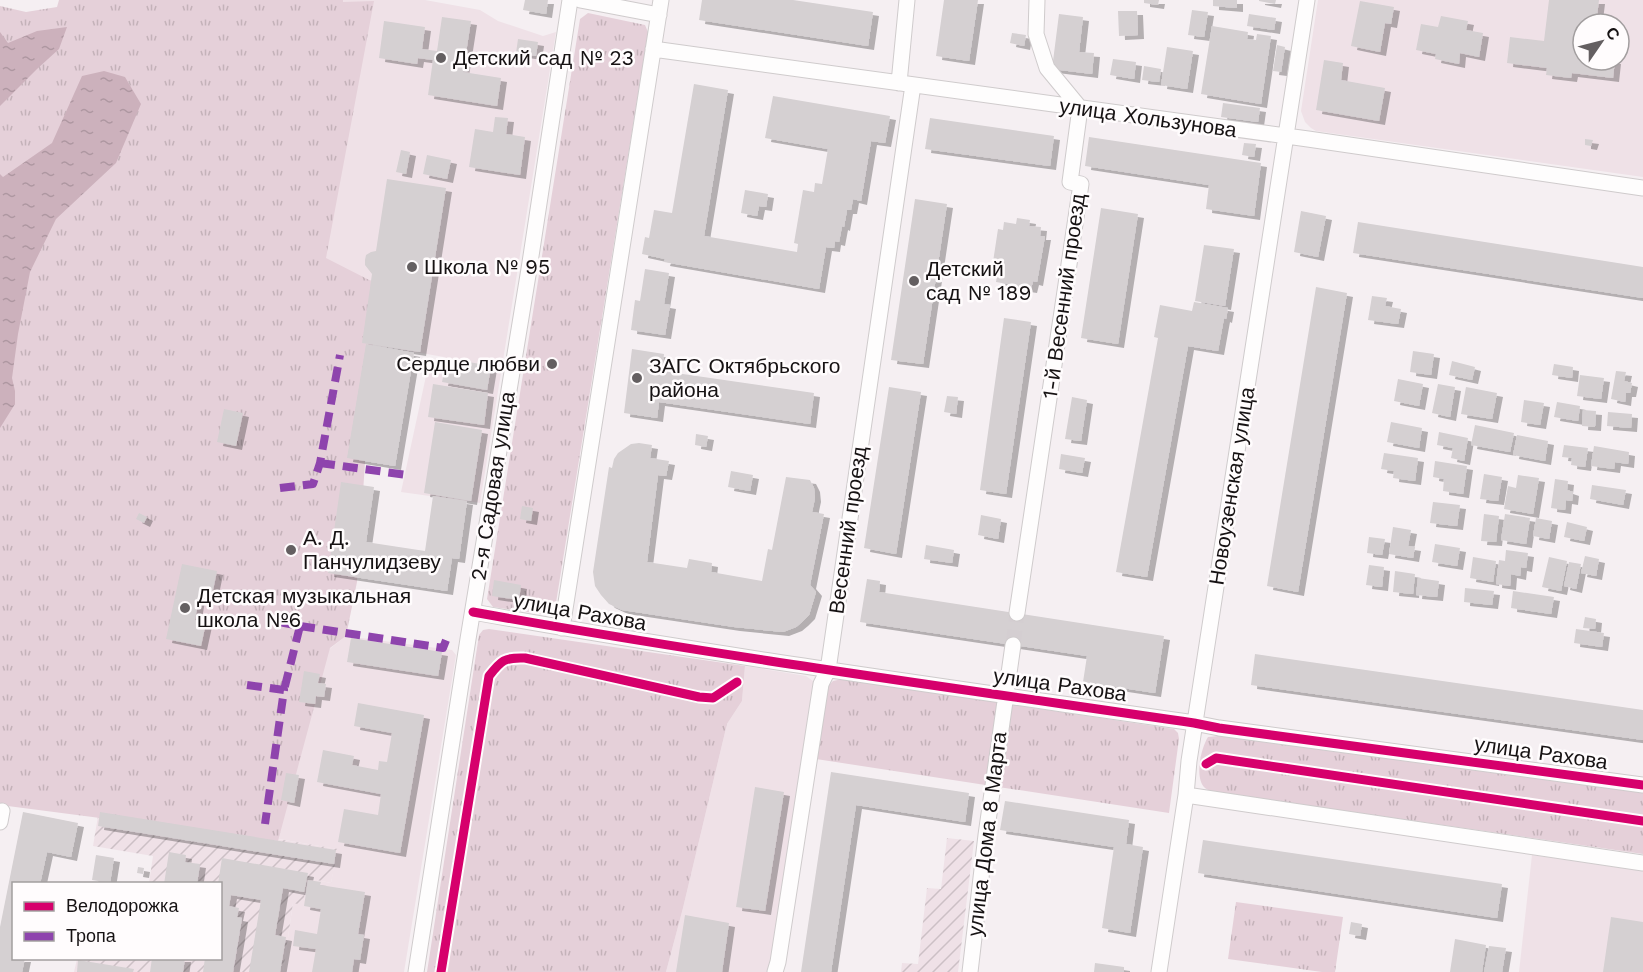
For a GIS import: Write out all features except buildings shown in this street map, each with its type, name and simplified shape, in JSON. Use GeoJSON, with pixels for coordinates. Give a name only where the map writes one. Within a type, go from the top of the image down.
{"type":"FeatureCollection","features":[{"type":"Feature","properties":{"kind":"street","name":"2-я Садовая улица"},"geometry":{"type":"LineString","coordinates":[[416,972],[570,0]]}},
{"type":"Feature","properties":{"kind":"street"},"geometry":{"type":"LineString","coordinates":[[562,628],[660,8],[580,0]]}},
{"type":"Feature","properties":{"kind":"street","name":"Весенний проезд"},"geometry":{"type":"LineString","coordinates":[[775,972],[821,684],[828,670],[906,84],[907,0]]}},
{"type":"Feature","properties":{"kind":"street"},"geometry":{"type":"LineString","coordinates":[[1036,0],[1036,34],[1047,68],[1080,108]]}},
{"type":"Feature","properties":{"kind":"street","name":"Новоузенская улица"},"geometry":{"type":"LineString","coordinates":[[1159,972],[1186,795],[1194,723],[1307,0]]}},
{"type":"Feature","properties":{"kind":"street","name":"улица Хользунова"},"geometry":{"type":"LineString","coordinates":[[653,49],[1643,188]]}},
{"type":"Feature","properties":{"kind":"street","name":"1-й Весенний проезд"},"geometry":{"type":"LineString","coordinates":[[1017,613],[1081,184],[1070,182],[1080,108]]}},
{"type":"Feature","properties":{"kind":"street","name":"улица Рахова"},"geometry":{"type":"LineString","coordinates":[[473,612],[828,670],[1219,728],[1643,785]]}},
{"type":"Feature","properties":{"kind":"street"},"geometry":{"type":"LineString","coordinates":[[1006,696],[1013,645]]}},
{"type":"Feature","properties":{"kind":"street","name":"улица Дома 8 Марта"},"geometry":{"type":"LineString","coordinates":[[970,972],[987,823],[1006,696]]}},
{"type":"Feature","properties":{"kind":"street"},"geometry":{"type":"LineString","coordinates":[[1186,795],[1643,863]]}},
{"type":"Feature","properties":{"kind":"shaded area"},"geometry":{"type":"Polygon","coordinates":[[[343,0],[425,0],[480,10],[498,21],[543,36],[556,32],[480,503],[401,492],[426,376],[444,357],[295,331],[325,81],[343,0]]]}},
{"type":"Feature","properties":{"kind":"shaded area"},"geometry":{"type":"Polygon","coordinates":[[[1318,0],[1643,0],[1643,177],[1316,131],[1305,122],[1301,111],[1318,0]]]}},
{"type":"Feature","properties":{"kind":"shaded area"},"geometry":{"type":"Polygon","coordinates":[[[346,636],[452,650],[456,655],[404,972],[283,972],[293,903],[307,878],[331,883],[337,849],[273,838],[309,665],[346,636]]]}},
{"type":"Feature","properties":{"kind":"shaded area"},"geometry":{"type":"Polygon","coordinates":[[[745,666],[806,676],[813,681],[814,687],[772,960],[767,972],[666,972],[727,724],[742,701],[745,666]]]}},
{"type":"Feature","properties":{"kind":"shaded area"},"geometry":{"type":"Polygon","coordinates":[[[99,810],[338,849],[331,883],[307,878],[303,905],[293,903],[283,972],[74,972],[77,960],[222,960],[222,882],[149,882],[153,856],[93,846],[99,810]]]}},
{"type":"Feature","properties":{"kind":"shaded area"},"geometry":{"type":"Polygon","coordinates":[[[947,838],[974,841],[958,972],[901,972],[902,963],[918,964],[927,888],[941,889],[947,838]]]}},
{"type":"Feature","properties":{"kind":"shaded area"},"geometry":{"type":"Polygon","coordinates":[[[1532,855],[1643,871],[1643,972],[1519,972],[1532,855]]]}},
{"type":"Feature","properties":{"kind":"green space"},"geometry":{"type":"Polygon","coordinates":[[[59,0],[374,1],[326,258],[377,284],[357,582],[346,636],[330,648],[278,841],[0,805],[0,6],[26,12],[57,7],[59,0]]]}},
{"type":"Feature","properties":{"kind":"green space"},"geometry":{"type":"Polygon","coordinates":[[[588,13],[645,25],[648,32],[555,609],[549,615],[493,607],[487,599],[580,19],[588,13]]]}},
{"type":"Feature","properties":{"kind":"green space"},"geometry":{"type":"Polygon","coordinates":[[[489,629],[745,666],[742,701],[727,724],[666,972],[427,972],[479,635],[483,630],[489,629]]]}},
{"type":"Feature","properties":{"kind":"green space"},"geometry":{"type":"Polygon","coordinates":[[[842,679],[1174,729],[1179,739],[1169,813],[816,759],[827,687],[833,681],[842,679]]]}},
{"type":"Feature","properties":{"kind":"green space"},"geometry":{"type":"Polygon","coordinates":[[[1218,736],[1643,793],[1643,854],[1214,792],[1206,789],[1199,770],[1203,748],[1208,737],[1218,736]]]}},
{"type":"Feature","properties":{"kind":"green space"},"geometry":{"type":"Polygon","coordinates":[[[1236,902],[1343,917],[1335,972],[1228,959],[1236,902]]]}},
{"type":"Feature","properties":{"kind":"water"},"geometry":{"type":"Polygon","coordinates":[[[67,27],[59,49],[0,106],[0,32],[8,43],[37,31],[67,27]]]}},
{"type":"Feature","properties":{"kind":"water"},"geometry":{"type":"Polygon","coordinates":[[[104,71],[125,77],[141,104],[116,163],[56,219],[30,272],[12,378],[15,404],[0,428],[0,174],[3,177],[52,143],[82,76],[104,71]]]}},
{"type":"Feature","properties":{"kind":"tunnel"},"geometry":{"type":"LineString","coordinates":[[1013,645],[1017,613]]}},
{"type":"Feature","properties":{"kind":"marked path"},"geometry":{"type":"LineString","coordinates":[[280,488],[313,484],[320,463],[340,355]]}},
{"type":"Feature","properties":{"kind":"marked path"},"geometry":{"type":"LineString","coordinates":[[320,463],[407,475]]}},
{"type":"Feature","properties":{"kind":"marked path"},"geometry":{"type":"LineString","coordinates":[[279,622],[300,626],[284,690]]}},
{"type":"Feature","properties":{"kind":"marked path"},"geometry":{"type":"LineString","coordinates":[[300,626],[443,648],[448,635]]}},
{"type":"Feature","properties":{"kind":"marked path"},"geometry":{"type":"LineString","coordinates":[[247,685],[284,690],[265,824]]}},
{"type":"Feature","properties":{"kind":"cycle path"},"geometry":{"type":"LineString","coordinates":[[473,612],[743,657],[1219,728],[1643,785]]}},
{"type":"Feature","properties":{"kind":"cycle path"},"geometry":{"type":"LineString","coordinates":[[441,972],[489,676],[497,667],[508,659],[525,658],[699,697],[713,698],[737,682]]}},
{"type":"Feature","properties":{"kind":"cycle path"},"geometry":{"type":"LineString","coordinates":[[1206,764],[1216,758],[1643,821]]}},
{"type":"Feature","properties":{"kind":"place","name":"Детский сад № 23"},"geometry":{"type":"Point","coordinates":[441,58]}},
{"type":"Feature","properties":{"kind":"place","name":"Школа № 95"},"geometry":{"type":"Point","coordinates":[412,267]}},
{"type":"Feature","properties":{"kind":"place","name":"Детский сад № 189"},"geometry":{"type":"Point","coordinates":[914,281]}},
{"type":"Feature","properties":{"kind":"place","name":"Сердце любви"},"geometry":{"type":"Point","coordinates":[552,364]}},
{"type":"Feature","properties":{"kind":"place","name":"ЗАГС Октябрьского района"},"geometry":{"type":"Point","coordinates":[637,378]}},
{"type":"Feature","properties":{"kind":"place","name":"А. Д. Панчулидзеву"},"geometry":{"type":"Point","coordinates":[291,550]}},
{"type":"Feature","properties":{"kind":"place","name":"Детская музыкальная школа №6"},"geometry":{"type":"Point","coordinates":[185,608]}}]}
